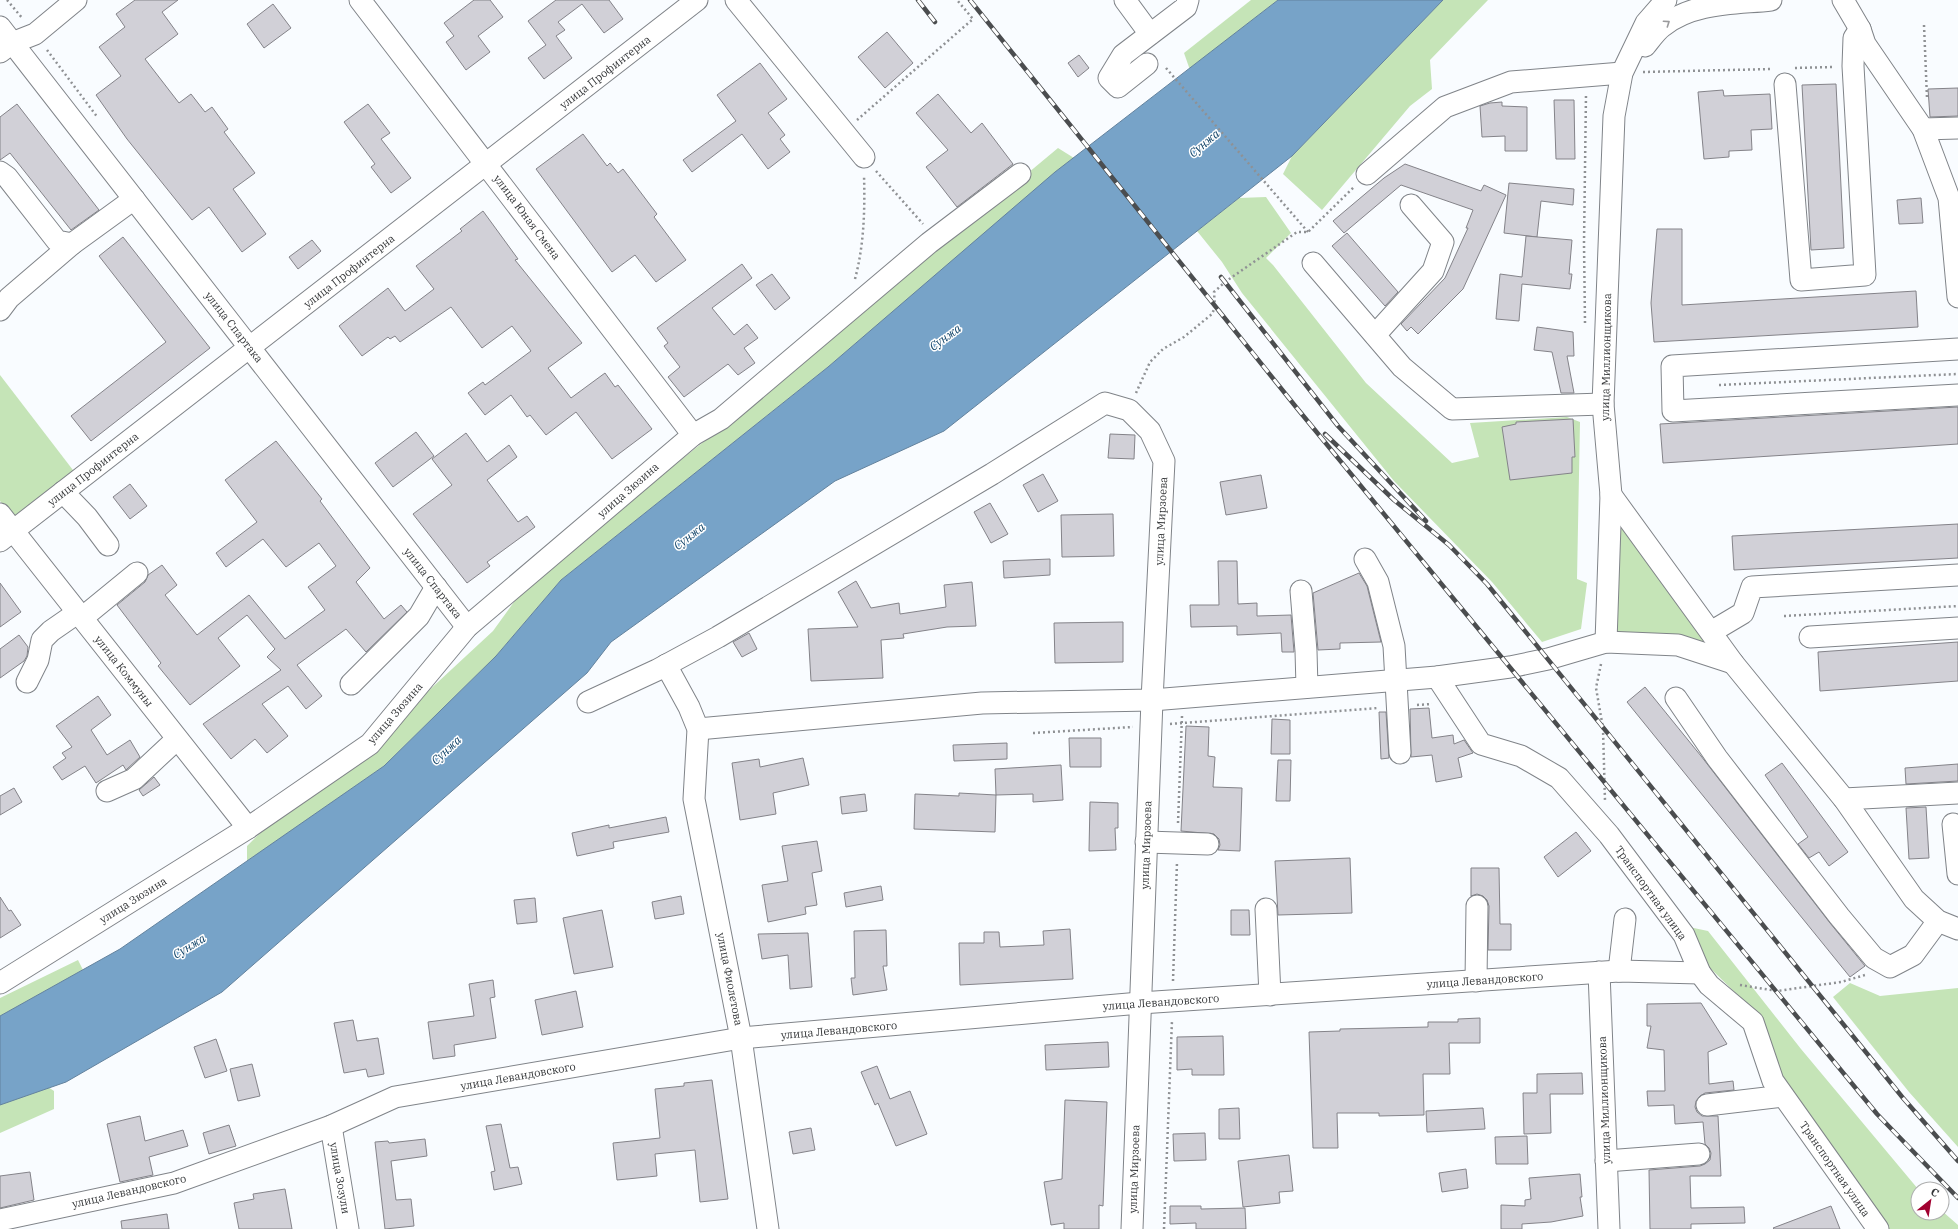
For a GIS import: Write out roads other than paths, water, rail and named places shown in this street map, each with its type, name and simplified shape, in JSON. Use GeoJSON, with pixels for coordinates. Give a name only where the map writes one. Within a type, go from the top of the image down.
{"type":"FeatureCollection","features":[{"type":"Feature","properties":{"kind":"street"},"geometry":{"type":"LineString","coordinates":[[4,41],[35,34],[76,0]]}},
{"type":"Feature","properties":{"kind":"street","name":"улица Юная Смена"},"geometry":{"type":"LineString","coordinates":[[360,0],[693,435]]}},
{"type":"Feature","properties":{"kind":"street","name":"улица Профинтерна"},"geometry":{"type":"LineString","coordinates":[[6,536],[697,0]]}},
{"type":"Feature","properties":{"kind":"street"},"geometry":{"type":"LineString","coordinates":[[736,0],[864,157]]}},
{"type":"Feature","properties":{"kind":"street"},"geometry":{"type":"LineString","coordinates":[[1125,0],[1150,34]]}},
{"type":"Feature","properties":{"kind":"street"},"geometry":{"type":"LineString","coordinates":[[1147,64],[1118,87],[1109,78],[1123,55],[1186,7],[1188,0]]}},
{"type":"Feature","properties":{"kind":"street"},"geometry":{"type":"LineString","coordinates":[[1622,73],[1646,23],[1666,0]]}},
{"type":"Feature","properties":{"kind":"street"},"geometry":{"type":"LineString","coordinates":[[1368,174],[1445,107],[1511,82],[1622,73],[1662,26],[1685,12],[1714,3],[1771,0]]}},
{"type":"Feature","properties":{"kind":"street"},"geometry":{"type":"LineString","coordinates":[[1843,0],[1860,30],[1865,44],[1926,129],[1949,198],[1958,297]]}},
{"type":"Feature","properties":{"kind":"street"},"geometry":{"type":"LineString","coordinates":[[1782,74],[1802,280],[1865,275],[1853,66],[1854,38],[1860,30]]}},
{"type":"Feature","properties":{"kind":"street","name":"улица Спартака"},"geometry":{"type":"LineString","coordinates":[[4,41],[134,199],[467,627]]}},
{"type":"Feature","properties":{"kind":"street","name":"улица Миллионщикова"},"geometry":{"type":"LineString","coordinates":[[1606,642],[1611,495],[1603,404],[1614,116],[1622,73]]}},
{"type":"Feature","properties":{"kind":"street"},"geometry":{"type":"LineString","coordinates":[[1926,129],[1958,128]]}},
{"type":"Feature","properties":{"kind":"street"},"geometry":{"type":"LineString","coordinates":[[0,172],[8,177],[57,241],[72,244]]}},
{"type":"Feature","properties":{"kind":"street","name":"улица Зюзина"},"geometry":{"type":"LineString","coordinates":[[0,983],[248,828],[370,744],[467,627],[693,435],[721,419],[936,238],[1020,174]]}},
{"type":"Feature","properties":{"kind":"street"},"geometry":{"type":"LineString","coordinates":[[0,310],[9,298],[72,244],[134,199]]}},
{"type":"Feature","properties":{"kind":"street"},"geometry":{"type":"LineString","coordinates":[[1375,335],[1433,271],[1443,242],[1411,205]]}},
{"type":"Feature","properties":{"kind":"street"},"geometry":{"type":"LineString","coordinates":[[1313,263],[1402,367],[1452,409],[1603,404]]}},
{"type":"Feature","properties":{"kind":"street"},"geometry":{"type":"LineString","coordinates":[[1958,349],[1672,366],[1673,411],[1958,395]]}},
{"type":"Feature","properties":{"kind":"street","name":"улица Мирзоева"},"geometry":{"type":"LineString","coordinates":[[666,665],[725,633],[992,474],[1105,403],[1129,410],[1150,431],[1164,461],[1146,842],[1132,1229]]}},
{"type":"Feature","properties":{"kind":"street"},"geometry":{"type":"LineString","coordinates":[[63,492],[87,517],[108,545]]}},
{"type":"Feature","properties":{"kind":"street"},"geometry":{"type":"LineString","coordinates":[[1611,495],[1733,663],[1844,799],[1914,899],[1938,921],[1958,929]]}},
{"type":"Feature","properties":{"kind":"street","name":"улица Коммуны"},"geometry":{"type":"LineString","coordinates":[[0,514],[6,536],[80,615],[248,828]]}},
{"type":"Feature","properties":{"kind":"street"},"geometry":{"type":"LineString","coordinates":[[1365,559],[1378,582],[1394,646],[1400,753]]}},
{"type":"Feature","properties":{"kind":"street"},"geometry":{"type":"LineString","coordinates":[[27,682],[38,660],[42,640],[50,631],[80,615],[137,573]]}},
{"type":"Feature","properties":{"kind":"street"},"geometry":{"type":"LineString","coordinates":[[1711,632],[1743,613],[1752,587],[1958,576]]}},
{"type":"Feature","properties":{"kind":"street"},"geometry":{"type":"LineString","coordinates":[[351,684],[418,616],[436,587]]}},
{"type":"Feature","properties":{"kind":"street"},"geometry":{"type":"LineString","coordinates":[[1301,591],[1306,651],[1307,688]]}},
{"type":"Feature","properties":{"kind":"street"},"geometry":{"type":"LineString","coordinates":[[1810,637],[1958,628]]}},
{"type":"Feature","properties":{"kind":"street"},"geometry":{"type":"LineString","coordinates":[[588,702],[666,665],[690,707],[698,728],[982,703],[1152,700],[1437,677],[1510,667],[1548,659],[1606,642],[1678,645],[1733,663]]}},
{"type":"Feature","properties":{"kind":"street","name":"Транспортная улица"},"geometry":{"type":"LineString","coordinates":[[1437,677],[1481,744],[1522,756],[1559,778],[1608,835],[1684,935],[1700,973],[1709,985],[1752,1022],[1773,1081],[1878,1229]]}},
{"type":"Feature","properties":{"kind":"street"},"geometry":{"type":"LineString","coordinates":[[1676,698],[1717,758],[1839,916],[1874,958],[1890,967],[1913,955],[1938,921]]}},
{"type":"Feature","properties":{"kind":"street","name":"улица Фиолетова"},"geometry":{"type":"LineString","coordinates":[[698,728],[694,799],[741,1038],[768,1229]]}},
{"type":"Feature","properties":{"kind":"street"},"geometry":{"type":"LineString","coordinates":[[107,791],[134,779],[177,738]]}},
{"type":"Feature","properties":{"kind":"street"},"geometry":{"type":"LineString","coordinates":[[1844,799],[1958,793]]}},
{"type":"Feature","properties":{"kind":"street"},"geometry":{"type":"LineString","coordinates":[[1953,824],[1958,874]]}},
{"type":"Feature","properties":{"kind":"street"},"geometry":{"type":"LineString","coordinates":[[1146,842],[1208,844]]}},
{"type":"Feature","properties":{"kind":"street"},"geometry":{"type":"LineString","coordinates":[[1476,906],[1476,981]]}},
{"type":"Feature","properties":{"kind":"street"},"geometry":{"type":"LineString","coordinates":[[1266,909],[1270,995]]}},
{"type":"Feature","properties":{"kind":"street","name":"улица Миллионщикова"},"geometry":{"type":"LineString","coordinates":[[1609,1229],[1606,1161],[1609,971],[1625,919]]}},
{"type":"Feature","properties":{"kind":"street","name":"улица Левандовского"},"geometry":{"type":"LineString","coordinates":[[0,1220],[174,1183],[331,1126],[396,1097],[741,1038],[1140,1003],[1609,971],[1700,973]]}},
{"type":"Feature","properties":{"kind":"street"},"geometry":{"type":"LineString","coordinates":[[1707,1105],[1783,1096]]}},
{"type":"Feature","properties":{"kind":"street","name":"улица Зозули"},"geometry":{"type":"LineString","coordinates":[[331,1126],[348,1229]]}},
{"type":"Feature","properties":{"kind":"street"},"geometry":{"type":"LineString","coordinates":[[1606,1161],[1699,1154]]}},
{"type":"Feature","properties":{"kind":"water","name":"Сунжа"},"geometry":{"type":"Polygon","coordinates":[[[1278,0],[1443,0],[1292,156],[944,431],[835,481],[611,642],[587,673],[222,992],[66,1082],[0,1105],[0,1016],[120,949],[384,766],[496,656],[561,580],[828,367],[1055,172],[1278,0]]]}},
{"type":"Feature","properties":{"kind":"railway"},"geometry":{"type":"LineString","coordinates":[[918,0],[935,22]]}},
{"type":"Feature","properties":{"kind":"railway"},"geometry":{"type":"LineString","coordinates":[[970,0],[1296,407],[1877,1114],[1958,1198]]}},
{"type":"Feature","properties":{"kind":"railway"},"geometry":{"type":"LineString","coordinates":[[1221,277],[1338,426],[1426,521]]}},
{"type":"Feature","properties":{"kind":"railway"},"geometry":{"type":"LineString","coordinates":[[1325,434],[1394,500],[1449,545],[1487,584],[1903,1098],[1958,1161]]}}]}
